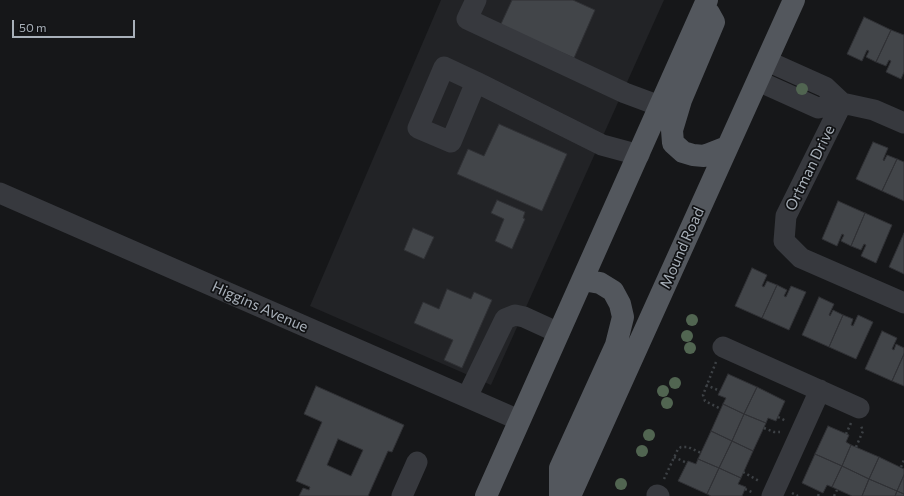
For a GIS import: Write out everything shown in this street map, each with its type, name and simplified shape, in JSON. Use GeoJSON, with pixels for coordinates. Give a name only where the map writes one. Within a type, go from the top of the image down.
{"type":"FeatureCollection","features":[{"type":"Feature","properties":{"kind":"main road","name":"Mound Road"},"geometry":{"type":"LineString","coordinates":[[570,496],[794,0]]}},
{"type":"Feature","properties":{"kind":"main road"},"geometry":{"type":"LineString","coordinates":[[486,496],[639,155],[703,2]]}},
{"type":"Feature","properties":{"kind":"main road"},"geometry":{"type":"LineString","coordinates":[[703,2],[714,22],[681,100],[672,130],[673,143],[683,152],[704,156],[728,147]]}},
{"type":"Feature","properties":{"kind":"main road"},"geometry":{"type":"LineString","coordinates":[[560,496],[560,468],[616,345],[623,317],[620,304],[613,291],[600,284],[583,280]]}},
{"type":"Feature","properties":{"kind":"street"},"geometry":{"type":"LineString","coordinates":[[476,0],[467,19],[625,93],[660,106]]}},
{"type":"Feature","properties":{"kind":"street"},"geometry":{"type":"LineString","coordinates":[[767,60],[826,87],[842,103]]}},
{"type":"Feature","properties":{"kind":"street"},"geometry":{"type":"LineString","coordinates":[[758,81],[818,108],[842,103],[874,110],[904,123]]}},
{"type":"Feature","properties":{"kind":"street"},"geometry":{"type":"LineString","coordinates":[[476,82],[602,145],[639,155]]}},
{"type":"Feature","properties":{"kind":"street","name":"Ortman Drive"},"geometry":{"type":"LineString","coordinates":[[842,103],[786,216],[784,241],[801,258],[904,304]]}},
{"type":"Feature","properties":{"kind":"street","name":"Higgins Avenue"},"geometry":{"type":"LineString","coordinates":[[0,193],[519,420]]}},
{"type":"Feature","properties":{"kind":"street"},"geometry":{"type":"LineString","coordinates":[[467,397],[506,319],[515,315],[524,317],[559,333]]}},
{"type":"Feature","properties":{"kind":"street"},"geometry":{"type":"LineString","coordinates":[[721,351],[820,390],[856,414]]}},
{"type":"Feature","properties":{"kind":"street"},"geometry":{"type":"LineString","coordinates":[[760,492],[820,390]]}},
{"type":"Feature","properties":{"kind":"street"},"geometry":{"type":"LineString","coordinates":[[402,496],[417,462]]}},
{"type":"Feature","properties":{"kind":"path"},"geometry":{"type":"LineString","coordinates":[[721,351],[703,395],[705,401],[721,409]]}},
{"type":"Feature","properties":{"kind":"path"},"geometry":{"type":"LineString","coordinates":[[706,385],[720,391]]}},
{"type":"Feature","properties":{"kind":"path"},"geometry":{"type":"LineString","coordinates":[[846,434],[856,414]]}},
{"type":"Feature","properties":{"kind":"path"},"geometry":{"type":"LineString","coordinates":[[778,417],[788,422]]}},
{"type":"Feature","properties":{"kind":"path"},"geometry":{"type":"LineString","coordinates":[[660,491],[678,449],[685,446],[700,453]]}},
{"type":"Feature","properties":{"kind":"path"},"geometry":{"type":"LineString","coordinates":[[674,457],[687,463]]}},
{"type":"Feature","properties":{"kind":"path"},"geometry":{"type":"LineString","coordinates":[[901,467],[904,460]]}},
{"type":"Feature","properties":{"kind":"path"},"geometry":{"type":"LineString","coordinates":[[743,472],[759,479],[760,492],[745,489]]}},
{"type":"Feature","properties":{"kind":"path"},"geometry":{"type":"LineString","coordinates":[[834,496],[837,490]]}},
{"type":"Feature","properties":{"kind":"path"},"geometry":{"type":"LineString","coordinates":[[818,496],[820,491]]}},
{"type":"Feature","properties":{"kind":"shaded area"},"geometry":{"type":"Polygon","coordinates":[[[441,0],[664,0],[491,385],[310,306],[441,0]]]}},
{"type":"Feature","properties":{"kind":"building"},"geometry":{"type":"Polygon","coordinates":[[[512,0],[573,0],[595,10],[574,58],[500,26],[512,0]]]}},
{"type":"Feature","properties":{"kind":"building"},"geometry":{"type":"Polygon","coordinates":[[[864,17],[891,30],[876,62],[866,57],[869,51],[867,50],[862,61],[847,54],[864,17]]]}},
{"type":"Feature","properties":{"kind":"building"},"geometry":{"type":"Polygon","coordinates":[[[891,30],[904,35],[904,72],[901,79],[886,72],[891,61],[889,60],[886,66],[876,62],[891,30]]]}},
{"type":"Feature","properties":{"kind":"building"},"geometry":{"type":"Polygon","coordinates":[[[499,124],[567,154],[542,211],[457,174],[468,149],[484,156],[499,124]]]}},
{"type":"Feature","properties":{"kind":"building"},"geometry":{"type":"Polygon","coordinates":[[[873,142],[888,148],[883,160],[884,161],[887,155],[897,159],[882,191],[856,179],[873,142]]]}},
{"type":"Feature","properties":{"kind":"building"},"geometry":{"type":"Polygon","coordinates":[[[897,159],[904,162],[904,201],[882,191],[897,159]]]}},
{"type":"Feature","properties":{"kind":"building"},"geometry":{"type":"Polygon","coordinates":[[[497,200],[525,212],[523,218],[525,219],[512,249],[495,241],[504,219],[491,213],[497,200]]]}},
{"type":"Feature","properties":{"kind":"building"},"geometry":{"type":"Polygon","coordinates":[[[838,201],[865,213],[851,246],[841,241],[844,235],[842,234],[837,246],[822,239],[838,201]]]}},
{"type":"Feature","properties":{"kind":"building"},"geometry":{"type":"Polygon","coordinates":[[[865,213],[892,225],[876,263],[861,256],[866,245],[864,244],[861,250],[851,246],[865,213]]]}},
{"type":"Feature","properties":{"kind":"building"},"geometry":{"type":"Polygon","coordinates":[[[413,228],[434,237],[424,259],[404,250],[413,228]]]}},
{"type":"Feature","properties":{"kind":"building"},"geometry":{"type":"Polygon","coordinates":[[[904,233],[904,274],[889,267],[904,233]]]}},
{"type":"Feature","properties":{"kind":"building"},"geometry":{"type":"Polygon","coordinates":[[[752,268],[767,275],[762,286],[764,287],[767,281],[777,285],[762,318],[735,306],[752,268]]]}},
{"type":"Feature","properties":{"kind":"building"},"geometry":{"type":"Polygon","coordinates":[[[777,285],[787,290],[784,296],[786,297],[791,286],[806,292],[789,330],[762,318],[777,285]]]}},
{"type":"Feature","properties":{"kind":"building"},"geometry":{"type":"Polygon","coordinates":[[[447,289],[471,299],[474,292],[492,300],[462,368],[444,360],[453,340],[414,323],[423,302],[439,309],[447,289]]]}},
{"type":"Feature","properties":{"kind":"building"},"geometry":{"type":"Polygon","coordinates":[[[819,297],[834,304],[829,315],[830,316],[833,310],[843,315],[829,347],[802,335],[819,297]]]}},
{"type":"Feature","properties":{"kind":"building"},"geometry":{"type":"Polygon","coordinates":[[[843,315],[853,319],[851,325],[853,326],[858,315],[873,322],[856,359],[829,347],[843,315]]]}},
{"type":"Feature","properties":{"kind":"building"},"geometry":{"type":"Polygon","coordinates":[[[882,331],[897,338],[892,349],[894,350],[896,344],[904,348],[904,354],[892,381],[865,369],[882,331]]]}},
{"type":"Feature","properties":{"kind":"building"},"geometry":{"type":"Polygon","coordinates":[[[904,354],[904,386],[892,381],[904,354]]]}},
{"type":"Feature","properties":{"kind":"building"},"geometry":{"type":"Polygon","coordinates":[[[728,374],[757,387],[744,414],[723,404],[726,398],[718,395],[728,374]]]}},
{"type":"Feature","properties":{"kind":"building"},"geometry":{"type":"Polygon","coordinates":[[[316,386],[404,425],[392,452],[388,451],[368,496],[299,496],[303,488],[309,490],[310,487],[296,481],[322,422],[304,414],[316,386]],[[338,439],[327,465],[351,476],[363,450],[338,439]]]}},
{"type":"Feature","properties":{"kind":"building"},"geometry":{"type":"Polygon","coordinates":[[[757,387],[785,401],[776,421],[768,418],[766,423],[744,414],[757,387]]]}},
{"type":"Feature","properties":{"kind":"building"},"geometry":{"type":"Polygon","coordinates":[[[723,404],[744,414],[732,441],[711,431],[723,404]]]}},
{"type":"Feature","properties":{"kind":"building"},"geometry":{"type":"Polygon","coordinates":[[[744,414],[766,423],[753,451],[732,441],[744,414]]]}},
{"type":"Feature","properties":{"kind":"building"},"geometry":{"type":"Polygon","coordinates":[[[828,426],[849,435],[846,442],[851,445],[842,466],[815,454],[828,426]]]}},
{"type":"Feature","properties":{"kind":"building"},"geometry":{"type":"Polygon","coordinates":[[[711,431],[732,441],[719,468],[698,459],[711,431]]]}},
{"type":"Feature","properties":{"kind":"building"},"geometry":{"type":"Polygon","coordinates":[[[732,441],[753,451],[741,478],[719,468],[732,441]]]}},
{"type":"Feature","properties":{"kind":"building"},"geometry":{"type":"Polygon","coordinates":[[[851,445],[879,457],[869,479],[842,466],[851,445]]]}},
{"type":"Feature","properties":{"kind":"building"},"geometry":{"type":"Polygon","coordinates":[[[815,454],[842,466],[832,487],[827,485],[823,493],[802,483],[815,454]]]}},
{"type":"Feature","properties":{"kind":"building"},"geometry":{"type":"Polygon","coordinates":[[[879,457],[904,469],[904,475],[897,491],[869,479],[879,457]]]}},
{"type":"Feature","properties":{"kind":"building"},"geometry":{"type":"Polygon","coordinates":[[[698,459],[719,468],[707,494],[678,481],[688,461],[696,464],[698,459]]]}},
{"type":"Feature","properties":{"kind":"building"},"geometry":{"type":"Polygon","coordinates":[[[842,466],[869,479],[862,496],[852,496],[832,487],[842,466]]]}},
{"type":"Feature","properties":{"kind":"building"},"geometry":{"type":"Polygon","coordinates":[[[719,468],[741,478],[738,484],[746,487],[742,496],[711,496],[707,494],[719,468]]]}},
{"type":"Feature","properties":{"kind":"building"},"geometry":{"type":"Polygon","coordinates":[[[904,475],[904,494],[897,491],[904,475]]]}},
{"type":"Feature","properties":{"kind":"building"},"geometry":{"type":"Polygon","coordinates":[[[869,479],[897,491],[895,496],[862,496],[869,479]]]}},
{"type":"Feature","properties":{"kind":"building"},"geometry":{"type":"Polygon","coordinates":[[[897,491],[904,494],[904,496],[895,496],[897,491]]]}}]}
